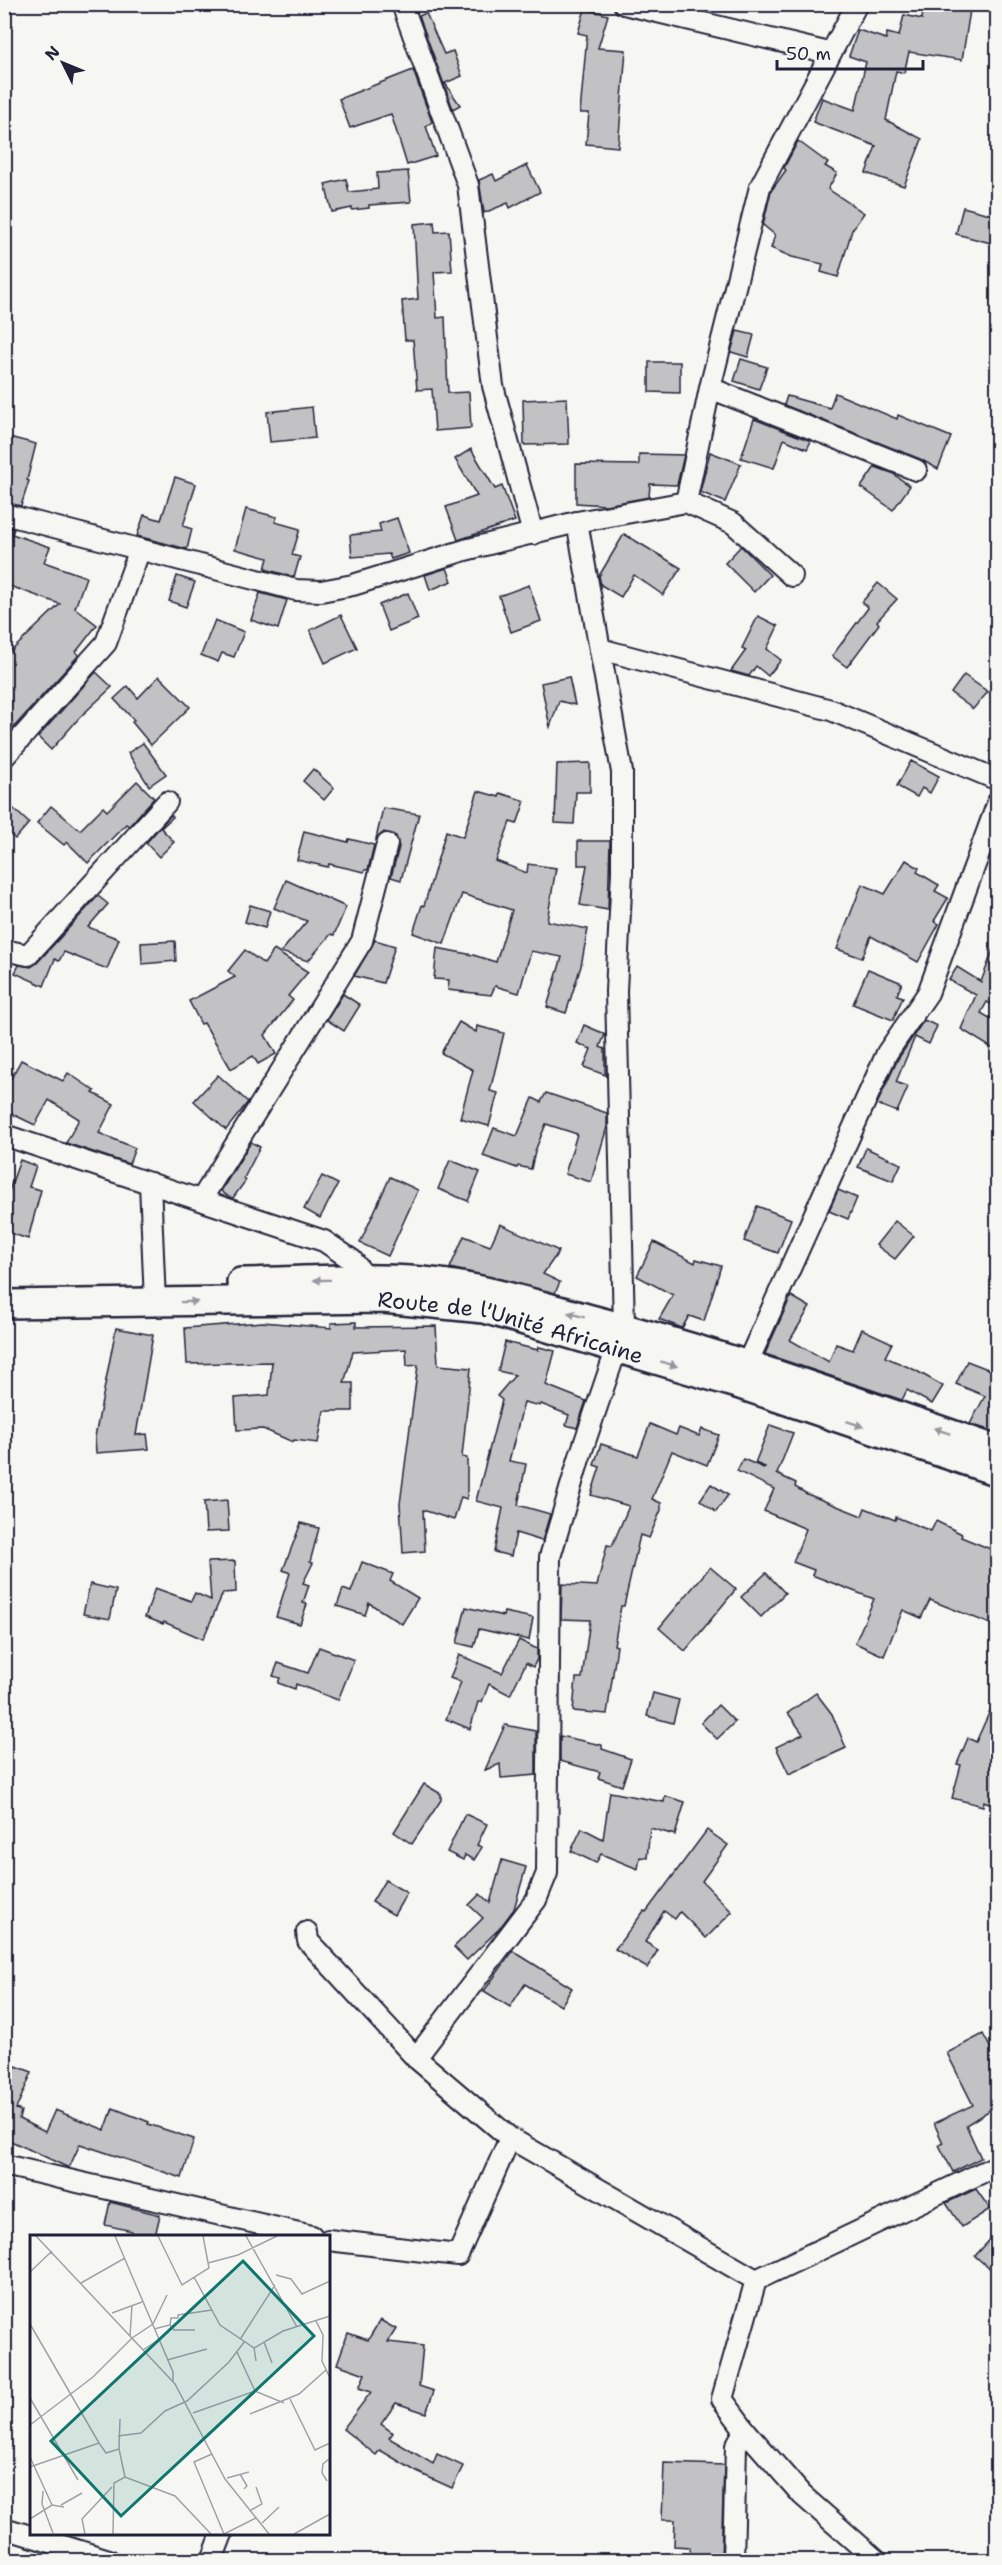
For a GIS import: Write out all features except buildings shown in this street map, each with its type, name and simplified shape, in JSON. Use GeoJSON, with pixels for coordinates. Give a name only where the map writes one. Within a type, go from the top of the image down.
{"type":"FeatureCollection","features":[{"type":"Feature","properties":{"kind":"main road","name":"Route de l'Unité Africaine"},"geometry":{"type":"LineString","coordinates":[[4,1286],[155,1293]]}},
{"type":"Feature","properties":{"kind":"main road","name":"Route de l'Unité Africaine"},"geometry":{"type":"LineString","coordinates":[[4,1304],[155,1293],[375,1289],[423,1291],[484,1309],[747,1364],[998,1450]]}},
{"type":"Feature","properties":{"kind":"main road","name":"Route de l'Unité Africaine"},"geometry":{"type":"LineString","coordinates":[[621,1338],[737,1384],[998,1472]]}},
{"type":"Feature","properties":{"kind":"street"},"geometry":{"type":"LineString","coordinates":[[402,4],[468,185],[493,386],[532,534]]}},
{"type":"Feature","properties":{"kind":"street"},"geometry":{"type":"LineString","coordinates":[[624,4],[830,53]]}},
{"type":"Feature","properties":{"kind":"street"},"geometry":{"type":"LineString","coordinates":[[686,502],[710,388],[760,187],[858,4]]}},
{"type":"Feature","properties":{"kind":"street"},"geometry":{"type":"LineString","coordinates":[[710,388],[916,470]]}},
{"type":"Feature","properties":{"kind":"street"},"geometry":{"type":"LineString","coordinates":[[4,514],[296,590],[321,591],[352,585],[465,550],[577,522],[686,502],[733,523],[792,576]]}},
{"type":"Feature","properties":{"kind":"street"},"geometry":{"type":"LineString","coordinates":[[416,2058],[536,1900],[547,1873],[550,1557],[579,1459],[621,1338],[616,991],[622,872],[622,772],[577,522]]}},
{"type":"Feature","properties":{"kind":"street"},"geometry":{"type":"LineString","coordinates":[[4,757],[106,643],[140,549]]}},
{"type":"Feature","properties":{"kind":"street"},"geometry":{"type":"LineString","coordinates":[[600,650],[831,710],[998,780]]}},
{"type":"Feature","properties":{"kind":"street"},"geometry":{"type":"LineString","coordinates":[[4,950],[28,955],[167,802]]}},
{"type":"Feature","properties":{"kind":"street"},"geometry":{"type":"LineString","coordinates":[[747,1364],[887,1053],[928,993],[998,802]]}},
{"type":"Feature","properties":{"kind":"street"},"geometry":{"type":"LineString","coordinates":[[201,1200],[362,941],[387,844]]}},
{"type":"Feature","properties":{"kind":"street"},"geometry":{"type":"LineString","coordinates":[[4,1135],[324,1241],[352,1260],[375,1289]]}},
{"type":"Feature","properties":{"kind":"street"},"geometry":{"type":"LineString","coordinates":[[150,1183],[155,1293]]}},
{"type":"Feature","properties":{"kind":"street"},"geometry":{"type":"LineString","coordinates":[[307,1932],[308,1941],[416,2058],[510,2138],[756,2280]]}},
{"type":"Feature","properties":{"kind":"street"},"geometry":{"type":"LineString","coordinates":[[330,2246],[458,2255],[510,2138]]}},
{"type":"Feature","properties":{"kind":"street"},"geometry":{"type":"LineString","coordinates":[[4,2165],[308,2235]]}},
{"type":"Feature","properties":{"kind":"street"},"geometry":{"type":"LineString","coordinates":[[876,2560],[802,2495],[745,2430],[722,2399],[756,2280],[998,2165]]}},
{"type":"Feature","properties":{"kind":"street"},"geometry":{"type":"LineString","coordinates":[[733,2560],[736,2446],[745,2430]]}},
{"type":"Feature","properties":{"kind":"street"},"geometry":{"type":"LineString","coordinates":[[4,2528],[109,2560]]}},
{"type":"Feature","properties":{"kind":"street"},"geometry":{"type":"LineString","coordinates":[[212,2560],[222,2535]]}}]}
